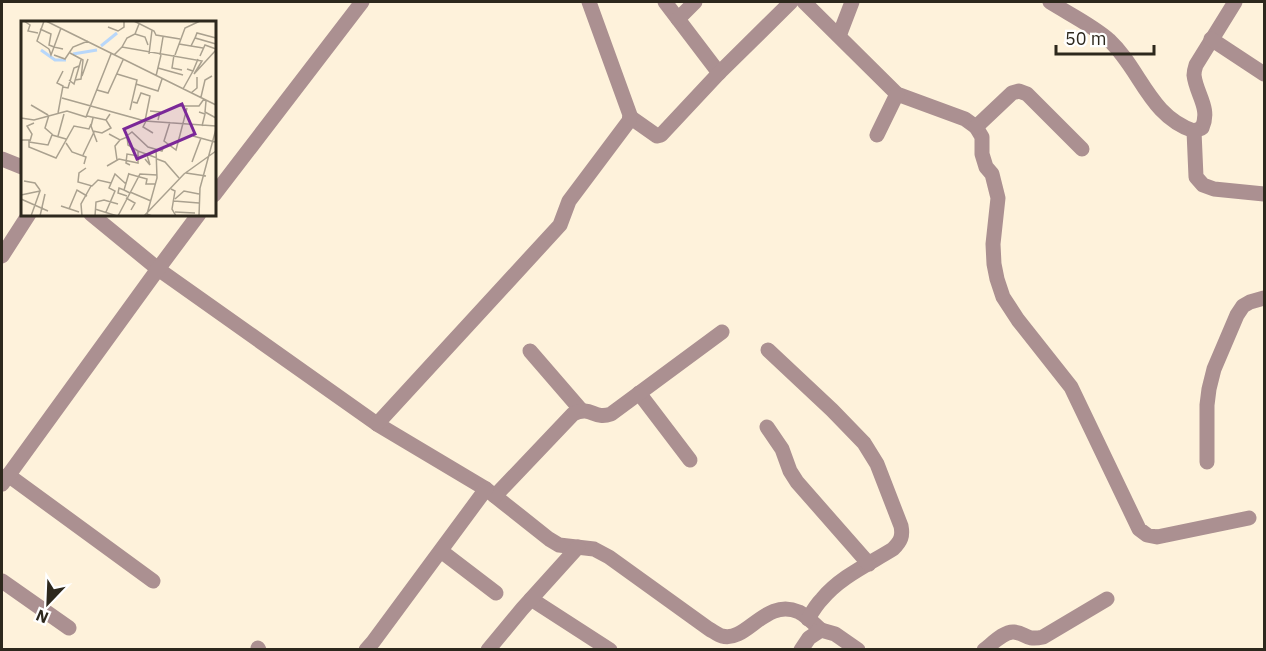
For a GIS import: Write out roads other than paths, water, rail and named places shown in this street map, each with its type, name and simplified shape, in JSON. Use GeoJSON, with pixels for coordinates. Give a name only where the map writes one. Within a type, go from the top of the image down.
{"type":"FeatureCollection","features":[{"type":"Feature","properties":{"kind":"street"},"geometry":{"type":"LineString","coordinates":[[216,192],[362,2]]}},
{"type":"Feature","properties":{"kind":"street"},"geometry":{"type":"LineString","coordinates":[[377,424],[560,225],[569,201],[629,121],[627,104],[590,2]]}},
{"type":"Feature","properties":{"kind":"street"},"geometry":{"type":"LineString","coordinates":[[665,2],[719,73]]}},
{"type":"Feature","properties":{"kind":"street"},"geometry":{"type":"LineString","coordinates":[[678,19],[695,2]]}},
{"type":"Feature","properties":{"kind":"street"},"geometry":{"type":"LineString","coordinates":[[630,117],[657,136],[661,135],[790,2]]}},
{"type":"Feature","properties":{"kind":"street"},"geometry":{"type":"LineString","coordinates":[[804,2],[897,94],[964,119],[976,127],[982,136],[981,154],[986,167],[992,174],[998,198],[993,244],[994,264],[1003,297],[1018,320],[1071,387],[1139,529],[1147,535],[1157,537],[1249,518]]}},
{"type":"Feature","properties":{"kind":"street"},"geometry":{"type":"LineString","coordinates":[[839,36],[852,2]]}},
{"type":"Feature","properties":{"kind":"street"},"geometry":{"type":"LineString","coordinates":[[1050,2],[1108,39],[1127,61],[1160,110],[1174,121],[1194,131],[1202,128],[1205,121],[1205,111],[1194,75],[1196,65],[1235,2]]}},
{"type":"Feature","properties":{"kind":"street"},"geometry":{"type":"LineString","coordinates":[[1211,39],[1264,74]]}},
{"type":"Feature","properties":{"kind":"street"},"geometry":{"type":"LineString","coordinates":[[976,127],[1012,93],[1018,91],[1027,94],[1082,149]]}},
{"type":"Feature","properties":{"kind":"street"},"geometry":{"type":"LineString","coordinates":[[877,135],[897,94]]}},
{"type":"Feature","properties":{"kind":"street"},"geometry":{"type":"LineString","coordinates":[[1194,131],[1196,177],[1203,185],[1214,189],[1264,194]]}},
{"type":"Feature","properties":{"kind":"street"},"geometry":{"type":"LineString","coordinates":[[2,159],[21,167]]}},
{"type":"Feature","properties":{"kind":"street"},"geometry":{"type":"LineString","coordinates":[[2,256],[28,216]]}},
{"type":"Feature","properties":{"kind":"street"},"geometry":{"type":"LineString","coordinates":[[93,216],[158,269],[377,424],[491,493],[549,539],[560,545],[594,549],[609,557],[709,629],[723,636],[734,636],[771,612],[786,608],[800,613],[821,630],[835,634],[858,650]]}},
{"type":"Feature","properties":{"kind":"street"},"geometry":{"type":"LineString","coordinates":[[153,581],[5,480],[198,216]]}},
{"type":"Feature","properties":{"kind":"street"},"geometry":{"type":"LineString","coordinates":[[1207,462],[1207,405],[1215,369],[1237,315],[1243,306],[1264,298]]}},
{"type":"Feature","properties":{"kind":"street"},"geometry":{"type":"LineString","coordinates":[[371,647],[441,551],[491,493],[573,414],[581,410],[604,416],[612,414],[722,332]]}},
{"type":"Feature","properties":{"kind":"street"},"geometry":{"type":"LineString","coordinates":[[768,350],[864,443],[878,464],[901,525],[900,543],[839,582],[820,600],[808,619]]}},
{"type":"Feature","properties":{"kind":"street"},"geometry":{"type":"LineString","coordinates":[[530,351],[581,410]]}},
{"type":"Feature","properties":{"kind":"street"},"geometry":{"type":"LineString","coordinates":[[639,393],[690,460]]}},
{"type":"Feature","properties":{"kind":"street"},"geometry":{"type":"LineString","coordinates":[[767,427],[782,449],[790,471],[797,482],[869,564]]}},
{"type":"Feature","properties":{"kind":"street"},"geometry":{"type":"LineString","coordinates":[[510,650],[492,645],[578,547]]}},
{"type":"Feature","properties":{"kind":"street"},"geometry":{"type":"LineString","coordinates":[[441,551],[496,593]]}},
{"type":"Feature","properties":{"kind":"street"},"geometry":{"type":"LineString","coordinates":[[2,581],[69,628]]}},
{"type":"Feature","properties":{"kind":"street"},"geometry":{"type":"LineString","coordinates":[[984,650],[1011,632],[1034,639],[1042,637],[1107,598]]}},
{"type":"Feature","properties":{"kind":"street"},"geometry":{"type":"LineString","coordinates":[[531,599],[610,650]]}},
{"type":"Feature","properties":{"kind":"street"},"geometry":{"type":"LineString","coordinates":[[801,650],[809,638],[821,630]]}}]}
